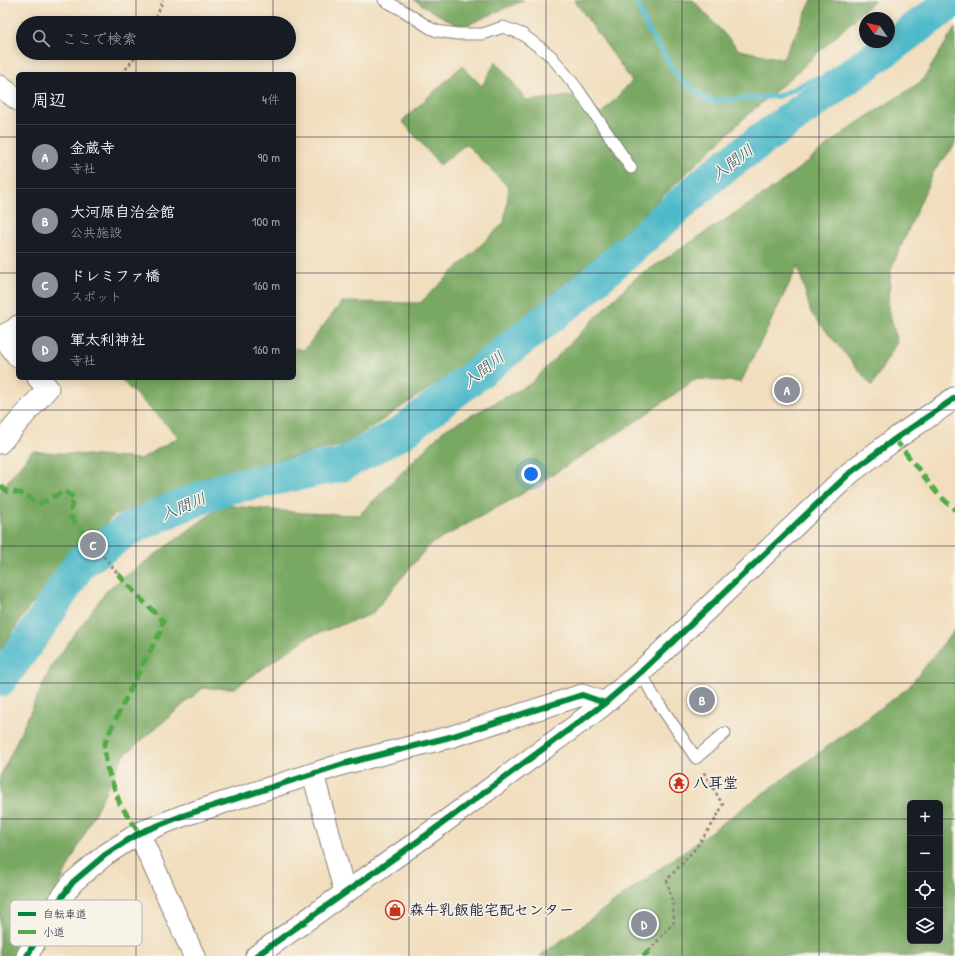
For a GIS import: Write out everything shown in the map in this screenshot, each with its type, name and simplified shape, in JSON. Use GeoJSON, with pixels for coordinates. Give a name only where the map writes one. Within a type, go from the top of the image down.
{"type":"FeatureCollection","features":[{"type":"Feature","properties":{"kind":"street"},"geometry":{"type":"LineString","coordinates":[[0,86],[16,98]]}},
{"type":"Feature","properties":{"kind":"street"},"geometry":{"type":"LineString","coordinates":[[7,329],[16,352]]}},
{"type":"Feature","properties":{"kind":"street"},"geometry":{"type":"LineString","coordinates":[[0,443],[48,388],[40,380]]}},
{"type":"Feature","properties":{"kind":"street"},"geometry":{"type":"LineString","coordinates":[[256,956],[428,834],[605,704],[641,672],[851,472],[895,438],[955,398]]}},
{"type":"Feature","properties":{"kind":"street"},"geometry":{"type":"LineString","coordinates":[[60,900],[73,882],[105,855],[139,833],[182,816],[343,764],[450,737],[582,695],[605,704]]}},
{"type":"Feature","properties":{"kind":"street"},"geometry":{"type":"LineString","coordinates":[[313,774],[345,893]]}},
{"type":"Feature","properties":{"kind":"street"},"geometry":{"type":"LineString","coordinates":[[139,833],[194,956]]}},
{"type":"Feature","properties":{"kind":"street"},"geometry":{"type":"LineString","coordinates":[[27,956],[33,946]]}},
{"type":"Feature","properties":{"kind":"lane"},"geometry":{"type":"LineString","coordinates":[[384,0],[437,31],[457,34],[482,34],[503,28],[522,34],[551,56],[577,88],[631,168]]}},
{"type":"Feature","properties":{"kind":"lane"},"geometry":{"type":"LineString","coordinates":[[641,672],[653,695],[696,758],[725,733]]}},
{"type":"Feature","properties":{"kind":"path"},"geometry":{"type":"LineString","coordinates":[[157,16],[163,0]]}},
{"type":"Feature","properties":{"kind":"path"},"geometry":{"type":"LineString","coordinates":[[124,72],[133,60]]}},
{"type":"Feature","properties":{"kind":"path"},"geometry":{"type":"LineString","coordinates":[[96,547],[118,574]]}},
{"type":"Feature","properties":{"kind":"path"},"geometry":{"type":"LineString","coordinates":[[649,951],[674,922],[673,906],[667,880],[695,849],[714,822],[723,805],[696,758]]}},
{"type":"Feature","properties":{"kind":"green space"},"geometry":{"type":"Polygon","coordinates":[[[414,0],[524,0],[461,28],[414,0]]]}},
{"type":"Feature","properties":{"kind":"green space"},"geometry":{"type":"Polygon","coordinates":[[[574,0],[693,0],[739,50],[783,59],[812,0],[875,0],[862,12],[859,12],[859,15],[794,75],[742,120],[640,218],[496,343],[343,445],[242,469],[177,490],[113,516],[30,606],[0,651],[0,491],[32,451],[140,459],[179,437],[121,380],[296,380],[296,348],[304,350],[342,302],[420,303],[504,223],[509,188],[466,144],[440,165],[402,121],[462,66],[482,86],[496,61],[527,101],[572,96],[601,114],[632,81],[574,0]]]}},
{"type":"Feature","properties":{"kind":"green space"},"geometry":{"type":"Polygon","coordinates":[[[955,28],[955,145],[934,171],[891,269],[888,305],[897,342],[872,386],[811,313],[798,266],[741,382],[696,379],[626,428],[520,495],[429,545],[372,614],[308,637],[235,688],[203,688],[123,756],[52,900],[10,900],[10,946],[29,946],[24,956],[0,956],[0,777],[52,665],[108,589],[223,505],[304,513],[359,515],[444,430],[530,384],[633,280],[775,187],[851,127],[922,81],[955,28]]]}},
{"type":"Feature","properties":{"kind":"green space"},"geometry":{"type":"Polygon","coordinates":[[[955,629],[955,956],[540,956],[908,688],[955,629]]]}},
{"type":"Feature","properties":{"kind":"waterway"},"geometry":{"type":"LineString","coordinates":[[636,0],[646,26],[678,77],[709,101],[779,96],[816,78],[837,86]]}},
{"type":"Feature","properties":{"kind":"waterway","name":"入間川"},"geometry":{"type":"LineString","coordinates":[[0,680],[39,627],[80,563],[129,529],[173,509],[226,488],[341,465],[401,433],[576,297],[717,172],[945,7],[949,0]]}},
{"type":"Feature","properties":{"kind":"marked path"},"geometry":{"type":"LineString","coordinates":[[895,439],[936,492],[955,510]]}},
{"type":"Feature","properties":{"kind":"marked path"},"geometry":{"type":"LineString","coordinates":[[0,486],[7,491],[26,494],[37,505],[65,491],[74,498],[69,515],[96,547]]}},
{"type":"Feature","properties":{"kind":"marked path"},"geometry":{"type":"LineString","coordinates":[[118,574],[163,621],[160,633],[143,663],[104,746],[107,768],[120,804],[139,833]]}},
{"type":"Feature","properties":{"kind":"marked path"},"geometry":{"type":"LineString","coordinates":[[643,956],[649,951]]}},
{"type":"Feature","properties":{"kind":"cycle path"},"geometry":{"type":"LineString","coordinates":[[256,956],[428,834],[605,703],[641,672],[851,472],[895,439],[955,398]]}},
{"type":"Feature","properties":{"kind":"cycle path"},"geometry":{"type":"LineString","coordinates":[[60,900],[73,882],[105,855],[139,833],[182,816],[343,764],[450,737],[582,695],[605,703]]}},
{"type":"Feature","properties":{"kind":"cycle path"},"geometry":{"type":"LineString","coordinates":[[27,956],[33,946]]}},
{"type":"Feature","properties":{"kind":"place","name":"金蔵寺"},"geometry":{"type":"Point","coordinates":[787,390]}},
{"type":"Feature","properties":{"kind":"place","name":"ドレミファ橋"},"geometry":{"type":"Point","coordinates":[93,545]}},
{"type":"Feature","properties":{"kind":"place","name":"大河原自治会館"},"geometry":{"type":"Point","coordinates":[702,700]}},
{"type":"Feature","properties":{"kind":"place","name":"八耳堂"},"geometry":{"type":"Point","coordinates":[679,783]}},
{"type":"Feature","properties":{"kind":"place","name":"森牛乳飯能宅配センター"},"geometry":{"type":"Point","coordinates":[395,910]}},
{"type":"Feature","properties":{"kind":"place","name":"軍太利神社"},"geometry":{"type":"Point","coordinates":[644,924]}}]}
